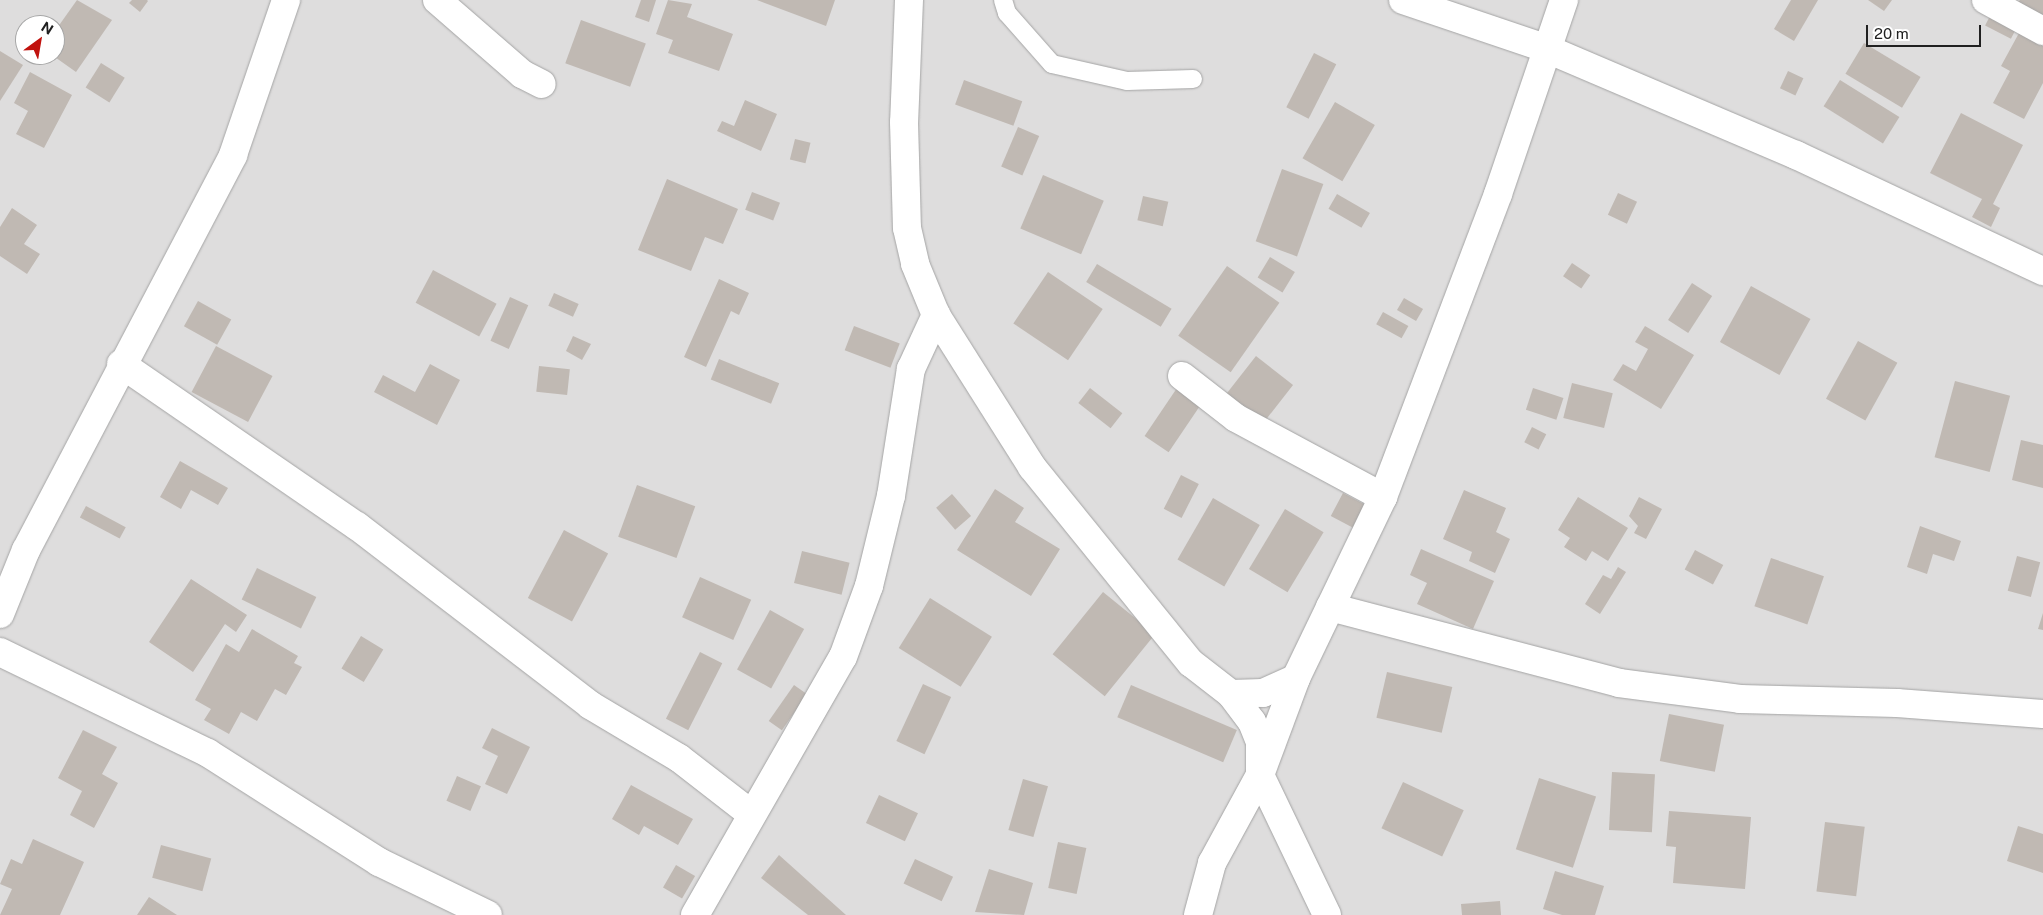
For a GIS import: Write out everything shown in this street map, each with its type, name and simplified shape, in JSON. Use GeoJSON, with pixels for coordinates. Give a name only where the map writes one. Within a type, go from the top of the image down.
{"type":"FeatureCollection","features":[{"type":"Feature","properties":{"kind":"street"},"geometry":{"type":"LineString","coordinates":[[0,614],[18,566],[121,364],[181,261],[233,155],[286,0]]}},
{"type":"Feature","properties":{"kind":"street"},"geometry":{"type":"LineString","coordinates":[[437,0],[522,74],[542,84]]}},
{"type":"Feature","properties":{"kind":"street"},"geometry":{"type":"LineString","coordinates":[[909,0],[904,122],[907,228],[915,264],[936,315],[1032,467],[1191,663],[1231,694],[1258,732],[1260,774],[1327,915]]}},
{"type":"Feature","properties":{"kind":"street"},"geometry":{"type":"LineString","coordinates":[[1403,0],[1545,48],[1796,155],[2043,271]]}},
{"type":"Feature","properties":{"kind":"street"},"geometry":{"type":"LineString","coordinates":[[1198,915],[1212,863],[1260,774],[1296,678],[1383,497],[1498,194],[1545,48],[1564,0]]}},
{"type":"Feature","properties":{"kind":"street"},"geometry":{"type":"LineString","coordinates":[[1986,0],[2043,31]]}},
{"type":"Feature","properties":{"kind":"street"},"geometry":{"type":"LineString","coordinates":[[694,915],[750,813],[843,656],[869,586],[890,496],[911,369],[936,315]]}},
{"type":"Feature","properties":{"kind":"street"},"geometry":{"type":"LineString","coordinates":[[121,364],[357,526],[590,705],[679,758],[750,813]]}},
{"type":"Feature","properties":{"kind":"street"},"geometry":{"type":"LineString","coordinates":[[1182,376],[1236,418],[1383,497]]}},
{"type":"Feature","properties":{"kind":"street"},"geometry":{"type":"LineString","coordinates":[[1330,607],[1619,683],[1740,699],[1897,702],[2043,714]]}},
{"type":"Feature","properties":{"kind":"street"},"geometry":{"type":"LineString","coordinates":[[0,652],[208,753],[379,862],[488,915]]}},
{"type":"Feature","properties":{"kind":"street"},"geometry":{"type":"LineString","coordinates":[[1231,694],[1263,693],[1296,678]]}},
{"type":"Feature","properties":{"kind":"lane"},"geometry":{"type":"LineString","coordinates":[[1003,0],[1007,13],[1052,64],[1128,81],[1193,79]]}},
{"type":"Feature","properties":{"kind":"shaded area"},"geometry":{"type":"Polygon","coordinates":[[[0,0],[2043,0],[2043,915],[0,915],[0,0]]]}},
{"type":"Feature","properties":{"kind":"building"},"geometry":{"type":"Polygon","coordinates":[[[77,0],[112,20],[76,72],[65,64],[65,17],[77,0]]]}},
{"type":"Feature","properties":{"kind":"building"},"geometry":{"type":"Polygon","coordinates":[[[132,0],[148,1],[140,12],[129,3],[132,0]]]}},
{"type":"Feature","properties":{"kind":"building"},"geometry":{"type":"Polygon","coordinates":[[[641,0],[656,0],[649,22],[635,17],[641,0]]]}},
{"type":"Feature","properties":{"kind":"building"},"geometry":{"type":"Polygon","coordinates":[[[668,0],[692,4],[687,17],[733,34],[719,71],[668,53],[673,40],[656,34],[668,0]]]}},
{"type":"Feature","properties":{"kind":"building"},"geometry":{"type":"Polygon","coordinates":[[[757,0],[835,0],[826,26],[757,0]]]}},
{"type":"Feature","properties":{"kind":"building"},"geometry":{"type":"Polygon","coordinates":[[[1791,0],[1818,0],[1794,41],[1774,29],[1791,0]]]}},
{"type":"Feature","properties":{"kind":"building"},"geometry":{"type":"Polygon","coordinates":[[[1868,0],[1892,0],[1884,11],[1868,0]]]}},
{"type":"Feature","properties":{"kind":"building"},"geometry":{"type":"Polygon","coordinates":[[[2020,0],[2043,0],[2043,17],[2018,2],[2020,0]]]}},
{"type":"Feature","properties":{"kind":"building"},"geometry":{"type":"Polygon","coordinates":[[[1991,14],[2017,27],[2011,39],[1985,26],[1991,14]]]}},
{"type":"Feature","properties":{"kind":"building"},"geometry":{"type":"Polygon","coordinates":[[[581,20],[646,44],[630,87],[565,63],[581,20]]]}},
{"type":"Feature","properties":{"kind":"building"},"geometry":{"type":"Polygon","coordinates":[[[2019,33],[2043,46],[2043,83],[2024,119],[1993,103],[2010,71],[2001,66],[2019,33]]]}},
{"type":"Feature","properties":{"kind":"building"},"geometry":{"type":"Polygon","coordinates":[[[1864,43],[1921,77],[1902,108],[1845,74],[1864,43]]]}},
{"type":"Feature","properties":{"kind":"building"},"geometry":{"type":"Polygon","coordinates":[[[0,51],[15,60],[15,65],[23,65],[0,101],[0,51]]]}},
{"type":"Feature","properties":{"kind":"building"},"geometry":{"type":"Polygon","coordinates":[[[1314,53],[1336,64],[1309,119],[1286,107],[1314,53]]]}},
{"type":"Feature","properties":{"kind":"building"},"geometry":{"type":"Polygon","coordinates":[[[101,63],[125,78],[109,102],[86,88],[101,63]]]}},
{"type":"Feature","properties":{"kind":"building"},"geometry":{"type":"Polygon","coordinates":[[[1788,71],[1803,78],[1795,95],[1780,88],[1788,71]]]}},
{"type":"Feature","properties":{"kind":"building"},"geometry":{"type":"Polygon","coordinates":[[[30,72],[72,95],[44,148],[16,134],[28,111],[14,103],[30,72]]]}},
{"type":"Feature","properties":{"kind":"building"},"geometry":{"type":"Polygon","coordinates":[[[964,80],[1022,101],[1013,126],[955,104],[964,80]]]}},
{"type":"Feature","properties":{"kind":"building"},"geometry":{"type":"Polygon","coordinates":[[[1840,80],[1899,117],[1883,143],[1824,106],[1840,80]]]}},
{"type":"Feature","properties":{"kind":"building"},"geometry":{"type":"Polygon","coordinates":[[[745,100],[777,114],[761,151],[717,131],[722,121],[734,126],[745,100]]]}},
{"type":"Feature","properties":{"kind":"building"},"geometry":{"type":"Polygon","coordinates":[[[1335,102],[1375,125],[1342,181],[1302,158],[1335,102]]]}},
{"type":"Feature","properties":{"kind":"building"},"geometry":{"type":"Polygon","coordinates":[[[1961,113],[2023,145],[1993,204],[2000,208],[1991,227],[1972,217],[1982,199],[1930,173],[1961,113]]]}},
{"type":"Feature","properties":{"kind":"building"},"geometry":{"type":"Polygon","coordinates":[[[1018,127],[1039,136],[1022,176],[1001,167],[1018,127]]]}},
{"type":"Feature","properties":{"kind":"building"},"geometry":{"type":"Polygon","coordinates":[[[795,139],[811,143],[805,163],[790,159],[795,139]]]}},
{"type":"Feature","properties":{"kind":"building"},"geometry":{"type":"Polygon","coordinates":[[[1282,169],[1323,184],[1297,256],[1256,241],[1282,169]]]}},
{"type":"Feature","properties":{"kind":"building"},"geometry":{"type":"Polygon","coordinates":[[[1043,175],[1104,201],[1081,254],[1020,228],[1043,175]]]}},
{"type":"Feature","properties":{"kind":"building"},"geometry":{"type":"Polygon","coordinates":[[[667,179],[738,209],[723,244],[705,237],[691,271],[638,250],[667,179]]]}},
{"type":"Feature","properties":{"kind":"building"},"geometry":{"type":"Polygon","coordinates":[[[752,192],[780,203],[773,220],[745,210],[752,192]]]}},
{"type":"Feature","properties":{"kind":"building"},"geometry":{"type":"Polygon","coordinates":[[[1618,193],[1637,202],[1627,224],[1608,215],[1618,193]]]}},
{"type":"Feature","properties":{"kind":"building"},"geometry":{"type":"Polygon","coordinates":[[[1337,194],[1370,213],[1361,228],[1328,209],[1337,194]]]}},
{"type":"Feature","properties":{"kind":"building"},"geometry":{"type":"Polygon","coordinates":[[[1143,196],[1168,202],[1163,226],[1137,220],[1143,196]]]}},
{"type":"Feature","properties":{"kind":"building"},"geometry":{"type":"Polygon","coordinates":[[[12,208],[37,225],[24,244],[40,254],[27,274],[0,256],[0,227],[12,208]]]}},
{"type":"Feature","properties":{"kind":"building"},"geometry":{"type":"Polygon","coordinates":[[[1270,257],[1295,272],[1282,293],[1258,278],[1270,257]]]}},
{"type":"Feature","properties":{"kind":"building"},"geometry":{"type":"Polygon","coordinates":[[[1572,263],[1590,275],[1581,289],[1563,276],[1572,263]]]}},
{"type":"Feature","properties":{"kind":"building"},"geometry":{"type":"Polygon","coordinates":[[[1097,264],[1172,309],[1161,327],[1086,282],[1097,264]]]}},
{"type":"Feature","properties":{"kind":"building"},"geometry":{"type":"Polygon","coordinates":[[[1227,266],[1279,303],[1231,372],[1178,336],[1227,266]]]}},
{"type":"Feature","properties":{"kind":"building"},"geometry":{"type":"Polygon","coordinates":[[[433,270],[497,304],[479,336],[416,303],[433,270]]]}},
{"type":"Feature","properties":{"kind":"building"},"geometry":{"type":"Polygon","coordinates":[[[1048,272],[1103,309],[1068,360],[1013,323],[1048,272]]]}},
{"type":"Feature","properties":{"kind":"building"},"geometry":{"type":"Polygon","coordinates":[[[719,279],[749,293],[739,315],[731,311],[706,367],[684,357],[719,279]]]}},
{"type":"Feature","properties":{"kind":"building"},"geometry":{"type":"Polygon","coordinates":[[[1692,283],[1712,296],[1688,333],[1668,320],[1692,283]]]}},
{"type":"Feature","properties":{"kind":"building"},"geometry":{"type":"Polygon","coordinates":[[[1751,286],[1810,319],[1779,375],[1720,342],[1751,286]]]}},
{"type":"Feature","properties":{"kind":"building"},"geometry":{"type":"Polygon","coordinates":[[[554,293],[579,304],[573,317],[548,306],[554,293]]]}},
{"type":"Feature","properties":{"kind":"building"},"geometry":{"type":"Polygon","coordinates":[[[510,297],[528,305],[509,349],[490,341],[510,297]]]}},
{"type":"Feature","properties":{"kind":"building"},"geometry":{"type":"Polygon","coordinates":[[[1404,298],[1423,309],[1416,321],[1397,310],[1404,298]]]}},
{"type":"Feature","properties":{"kind":"building"},"geometry":{"type":"Polygon","coordinates":[[[198,301],[231,319],[217,345],[184,326],[198,301]]]}},
{"type":"Feature","properties":{"kind":"building"},"geometry":{"type":"Polygon","coordinates":[[[1383,312],[1408,326],[1402,338],[1376,324],[1383,312]]]}},
{"type":"Feature","properties":{"kind":"building"},"geometry":{"type":"Polygon","coordinates":[[[854,326],[900,344],[890,368],[845,350],[854,326]]]}},
{"type":"Feature","properties":{"kind":"building"},"geometry":{"type":"Polygon","coordinates":[[[1645,326],[1694,355],[1661,409],[1613,380],[1623,364],[1636,371],[1648,349],[1635,342],[1645,326]]]}},
{"type":"Feature","properties":{"kind":"building"},"geometry":{"type":"Polygon","coordinates":[[[573,336],[591,344],[582,360],[566,351],[573,336]]]}},
{"type":"Feature","properties":{"kind":"building"},"geometry":{"type":"Polygon","coordinates":[[[1858,341],[1897,363],[1865,421],[1826,399],[1858,341]]]}},
{"type":"Feature","properties":{"kind":"building"},"geometry":{"type":"Polygon","coordinates":[[[216,346],[273,376],[248,422],[192,392],[216,346]]]}},
{"type":"Feature","properties":{"kind":"building"},"geometry":{"type":"Polygon","coordinates":[[[1256,356],[1293,385],[1263,423],[1226,394],[1256,356]]]}},
{"type":"Feature","properties":{"kind":"building"},"geometry":{"type":"Polygon","coordinates":[[[719,359],[779,383],[771,404],[711,379],[719,359]]]}},
{"type":"Feature","properties":{"kind":"building"},"geometry":{"type":"Polygon","coordinates":[[[430,364],[460,380],[437,425],[374,392],[383,375],[415,392],[430,364]]]}},
{"type":"Feature","properties":{"kind":"building"},"geometry":{"type":"Polygon","coordinates":[[[539,366],[570,369],[567,395],[536,392],[539,366]]]}},
{"type":"Feature","properties":{"kind":"building"},"geometry":{"type":"Polygon","coordinates":[[[1955,381],[2010,396],[1990,472],[1935,457],[1955,381]]]}},
{"type":"Feature","properties":{"kind":"building"},"geometry":{"type":"Polygon","coordinates":[[[1572,383],[1613,393],[1604,428],[1563,418],[1572,383]]]}},
{"type":"Feature","properties":{"kind":"building"},"geometry":{"type":"Polygon","coordinates":[[[1090,388],[1122,413],[1111,428],[1078,403],[1090,388]]]}},
{"type":"Feature","properties":{"kind":"building"},"geometry":{"type":"Polygon","coordinates":[[[1177,388],[1201,404],[1169,452],[1145,436],[1177,388]]]}},
{"type":"Feature","properties":{"kind":"building"},"geometry":{"type":"Polygon","coordinates":[[[1533,388],[1563,398],[1556,420],[1526,410],[1533,388]]]}},
{"type":"Feature","properties":{"kind":"building"},"geometry":{"type":"Polygon","coordinates":[[[1532,427],[1546,434],[1539,449],[1524,442],[1532,427]]]}},
{"type":"Feature","properties":{"kind":"building"},"geometry":{"type":"Polygon","coordinates":[[[2021,440],[2043,445],[2043,488],[2012,480],[2021,440]]]}},
{"type":"Feature","properties":{"kind":"building"},"geometry":{"type":"Polygon","coordinates":[[[180,461],[228,488],[218,505],[191,490],[181,509],[160,497],[180,461]]]}},
{"type":"Feature","properties":{"kind":"building"},"geometry":{"type":"Polygon","coordinates":[[[1181,475],[1199,484],[1182,518],[1164,509],[1181,475]]]}},
{"type":"Feature","properties":{"kind":"building"},"geometry":{"type":"Polygon","coordinates":[[[637,485],[695,506],[676,558],[618,537],[637,485]]]}},
{"type":"Feature","properties":{"kind":"building"},"geometry":{"type":"Polygon","coordinates":[[[995,489],[1024,508],[1015,522],[1060,549],[1031,596],[957,550],[995,489]]]}},
{"type":"Feature","properties":{"kind":"building"},"geometry":{"type":"Polygon","coordinates":[[[1464,490],[1506,508],[1496,532],[1510,539],[1495,573],[1469,561],[1472,552],[1443,539],[1464,490]]]}},
{"type":"Feature","properties":{"kind":"building"},"geometry":{"type":"Polygon","coordinates":[[[1343,493],[1369,507],[1357,530],[1331,516],[1343,493]]]}},
{"type":"Feature","properties":{"kind":"building"},"geometry":{"type":"Polygon","coordinates":[[[952,494],[971,516],[955,530],[936,508],[952,494]]]}},
{"type":"Feature","properties":{"kind":"building"},"geometry":{"type":"Polygon","coordinates":[[[1578,497],[1628,528],[1608,561],[1592,551],[1586,561],[1564,547],[1570,538],[1558,530],[1578,497]]]}},
{"type":"Feature","properties":{"kind":"building"},"geometry":{"type":"Polygon","coordinates":[[[1639,497],[1662,509],[1646,539],[1634,533],[1638,526],[1629,516],[1639,497]]]}},
{"type":"Feature","properties":{"kind":"building"},"geometry":{"type":"Polygon","coordinates":[[[1213,498],[1260,525],[1224,586],[1178,559],[1213,498]]]}},
{"type":"Feature","properties":{"kind":"building"},"geometry":{"type":"Polygon","coordinates":[[[86,506],[126,527],[120,539],[80,517],[86,506]]]}},
{"type":"Feature","properties":{"kind":"building"},"geometry":{"type":"Polygon","coordinates":[[[1285,509],[1324,532],[1288,592],[1249,569],[1285,509]]]}},
{"type":"Feature","properties":{"kind":"building"},"geometry":{"type":"Polygon","coordinates":[[[1920,526],[1961,541],[1954,561],[1933,554],[1927,574],[1907,567],[1920,526]]]}},
{"type":"Feature","properties":{"kind":"building"},"geometry":{"type":"Polygon","coordinates":[[[564,530],[608,553],[572,621],[528,598],[564,530]]]}},
{"type":"Feature","properties":{"kind":"building"},"geometry":{"type":"Polygon","coordinates":[[[1421,549],[1494,581],[1473,629],[1417,604],[1427,583],[1410,575],[1421,549]]]}},
{"type":"Feature","properties":{"kind":"building"},"geometry":{"type":"Polygon","coordinates":[[[1695,550],[1723,565],[1713,584],[1685,569],[1695,550]]]}},
{"type":"Feature","properties":{"kind":"building"},"geometry":{"type":"Polygon","coordinates":[[[802,551],[850,563],[842,595],[794,583],[802,551]]]}},
{"type":"Feature","properties":{"kind":"building"},"geometry":{"type":"Polygon","coordinates":[[[2017,556],[2040,562],[2031,597],[2008,591],[2017,556]]]}},
{"type":"Feature","properties":{"kind":"building"},"geometry":{"type":"Polygon","coordinates":[[[1771,558],[1824,576],[1807,624],[1754,606],[1771,558]]]}},
{"type":"Feature","properties":{"kind":"building"},"geometry":{"type":"Polygon","coordinates":[[[1618,567],[1626,572],[1600,614],[1585,604],[1603,575],[1611,579],[1618,567]]]}},
{"type":"Feature","properties":{"kind":"building"},"geometry":{"type":"Polygon","coordinates":[[[257,568],[316,597],[301,628],[242,599],[257,568]]]}},
{"type":"Feature","properties":{"kind":"building"},"geometry":{"type":"Polygon","coordinates":[[[700,577],[751,600],[733,640],[682,617],[700,577]]]}},
{"type":"Feature","properties":{"kind":"building"},"geometry":{"type":"Polygon","coordinates":[[[191,579],[247,615],[236,632],[225,624],[193,672],[149,642],[191,579]]]}},
{"type":"Feature","properties":{"kind":"building"},"geometry":{"type":"Polygon","coordinates":[[[1103,592],[1155,634],[1105,696],[1053,654],[1103,592]]]}},
{"type":"Feature","properties":{"kind":"building"},"geometry":{"type":"Polygon","coordinates":[[[930,598],[992,637],[961,687],[899,648],[930,598]]]}},
{"type":"Feature","properties":{"kind":"building"},"geometry":{"type":"Polygon","coordinates":[[[770,610],[804,629],[771,688],[737,669],[770,610]]]}},
{"type":"Feature","properties":{"kind":"building"},"geometry":{"type":"Polygon","coordinates":[[[2043,613],[2043,630],[2038,629],[2043,613]]]}},
{"type":"Feature","properties":{"kind":"building"},"geometry":{"type":"Polygon","coordinates":[[[252,629],[298,656],[294,663],[302,667],[286,695],[275,689],[257,721],[241,712],[229,734],[204,720],[211,709],[195,700],[226,644],[239,652],[252,629]]]}},
{"type":"Feature","properties":{"kind":"building"},"geometry":{"type":"Polygon","coordinates":[[[361,636],[383,649],[364,682],[341,669],[361,636]]]}},
{"type":"Feature","properties":{"kind":"building"},"geometry":{"type":"Polygon","coordinates":[[[700,652],[722,663],[688,730],[666,719],[700,652]]]}},
{"type":"Feature","properties":{"kind":"building"},"geometry":{"type":"Polygon","coordinates":[[[1387,672],[1452,687],[1442,733],[1376,718],[1387,672]]]}},
{"type":"Feature","properties":{"kind":"building"},"geometry":{"type":"Polygon","coordinates":[[[923,684],[951,697],[924,754],[896,741],[923,684]]]}},
{"type":"Feature","properties":{"kind":"building"},"geometry":{"type":"Polygon","coordinates":[[[794,685],[807,694],[782,730],[769,721],[794,685]]]}},
{"type":"Feature","properties":{"kind":"building"},"geometry":{"type":"Polygon","coordinates":[[[1131,685],[1237,730],[1223,762],[1117,717],[1131,685]]]}},
{"type":"Feature","properties":{"kind":"building"},"geometry":{"type":"Polygon","coordinates":[[[1669,714],[1724,725],[1715,772],[1660,761],[1669,714]]]}},
{"type":"Feature","properties":{"kind":"building"},"geometry":{"type":"Polygon","coordinates":[[[492,728],[530,747],[507,794],[485,784],[498,756],[482,748],[492,728]]]}},
{"type":"Feature","properties":{"kind":"building"},"geometry":{"type":"Polygon","coordinates":[[[83,730],[117,747],[102,774],[118,783],[94,828],[70,815],[82,791],[58,778],[83,730]]]}},
{"type":"Feature","properties":{"kind":"building"},"geometry":{"type":"Polygon","coordinates":[[[1612,772],[1655,774],[1652,832],[1609,830],[1612,772]]]}},
{"type":"Feature","properties":{"kind":"building"},"geometry":{"type":"Polygon","coordinates":[[[457,776],[481,786],[470,811],[446,801],[457,776]]]}},
{"type":"Feature","properties":{"kind":"building"},"geometry":{"type":"Polygon","coordinates":[[[1539,778],[1596,797],[1573,868],[1516,849],[1539,778]]]}},
{"type":"Feature","properties":{"kind":"building"},"geometry":{"type":"Polygon","coordinates":[[[1023,779],[1048,786],[1033,837],[1008,830],[1023,779]]]}},
{"type":"Feature","properties":{"kind":"building"},"geometry":{"type":"Polygon","coordinates":[[[1403,782],[1464,810],[1442,857],[1381,828],[1403,782]]]}},
{"type":"Feature","properties":{"kind":"building"},"geometry":{"type":"Polygon","coordinates":[[[631,785],[693,819],[678,845],[644,826],[639,835],[612,819],[631,785]]]}},
{"type":"Feature","properties":{"kind":"building"},"geometry":{"type":"Polygon","coordinates":[[[879,795],[918,813],[905,841],[866,823],[879,795]]]}},
{"type":"Feature","properties":{"kind":"building"},"geometry":{"type":"Polygon","coordinates":[[[1669,811],[1751,817],[1745,889],[1673,883],[1676,847],[1666,846],[1669,811]]]}},
{"type":"Feature","properties":{"kind":"building"},"geometry":{"type":"Polygon","coordinates":[[[1825,822],[1865,827],[1856,896],[1816,891],[1825,822]]]}},
{"type":"Feature","properties":{"kind":"building"},"geometry":{"type":"Polygon","coordinates":[[[2018,826],[2043,834],[2043,873],[2007,861],[2018,826]]]}},
{"type":"Feature","properties":{"kind":"building"},"geometry":{"type":"Polygon","coordinates":[[[33,839],[84,862],[60,915],[0,915],[12,889],[0,884],[11,859],[22,864],[33,839]]]}},
{"type":"Feature","properties":{"kind":"building"},"geometry":{"type":"Polygon","coordinates":[[[1058,842],[1086,848],[1077,894],[1048,888],[1058,842]]]}},
{"type":"Feature","properties":{"kind":"building"},"geometry":{"type":"Polygon","coordinates":[[[161,845],[211,858],[202,891],[152,878],[161,845]]]}},
{"type":"Feature","properties":{"kind":"building"},"geometry":{"type":"Polygon","coordinates":[[[779,855],[846,915],[808,915],[761,878],[779,855]]]}},
{"type":"Feature","properties":{"kind":"building"},"geometry":{"type":"Polygon","coordinates":[[[915,859],[953,877],[942,901],[904,883],[915,859]]]}},
{"type":"Feature","properties":{"kind":"building"},"geometry":{"type":"Polygon","coordinates":[[[676,865],[695,876],[682,899],[663,888],[676,865]]]}},
{"type":"Feature","properties":{"kind":"building"},"geometry":{"type":"Polygon","coordinates":[[[989,869],[1033,883],[1024,915],[975,912],[989,869]]]}},
{"type":"Feature","properties":{"kind":"building"},"geometry":{"type":"Polygon","coordinates":[[[1555,871],[1604,886],[1595,915],[1562,915],[1543,909],[1555,871]]]}},
{"type":"Feature","properties":{"kind":"building"},"geometry":{"type":"Polygon","coordinates":[[[149,897],[177,915],[137,915],[149,897]]]}},
{"type":"Feature","properties":{"kind":"building"},"geometry":{"type":"Polygon","coordinates":[[[1500,901],[1501,915],[1462,915],[1461,904],[1500,901]]]}}]}
